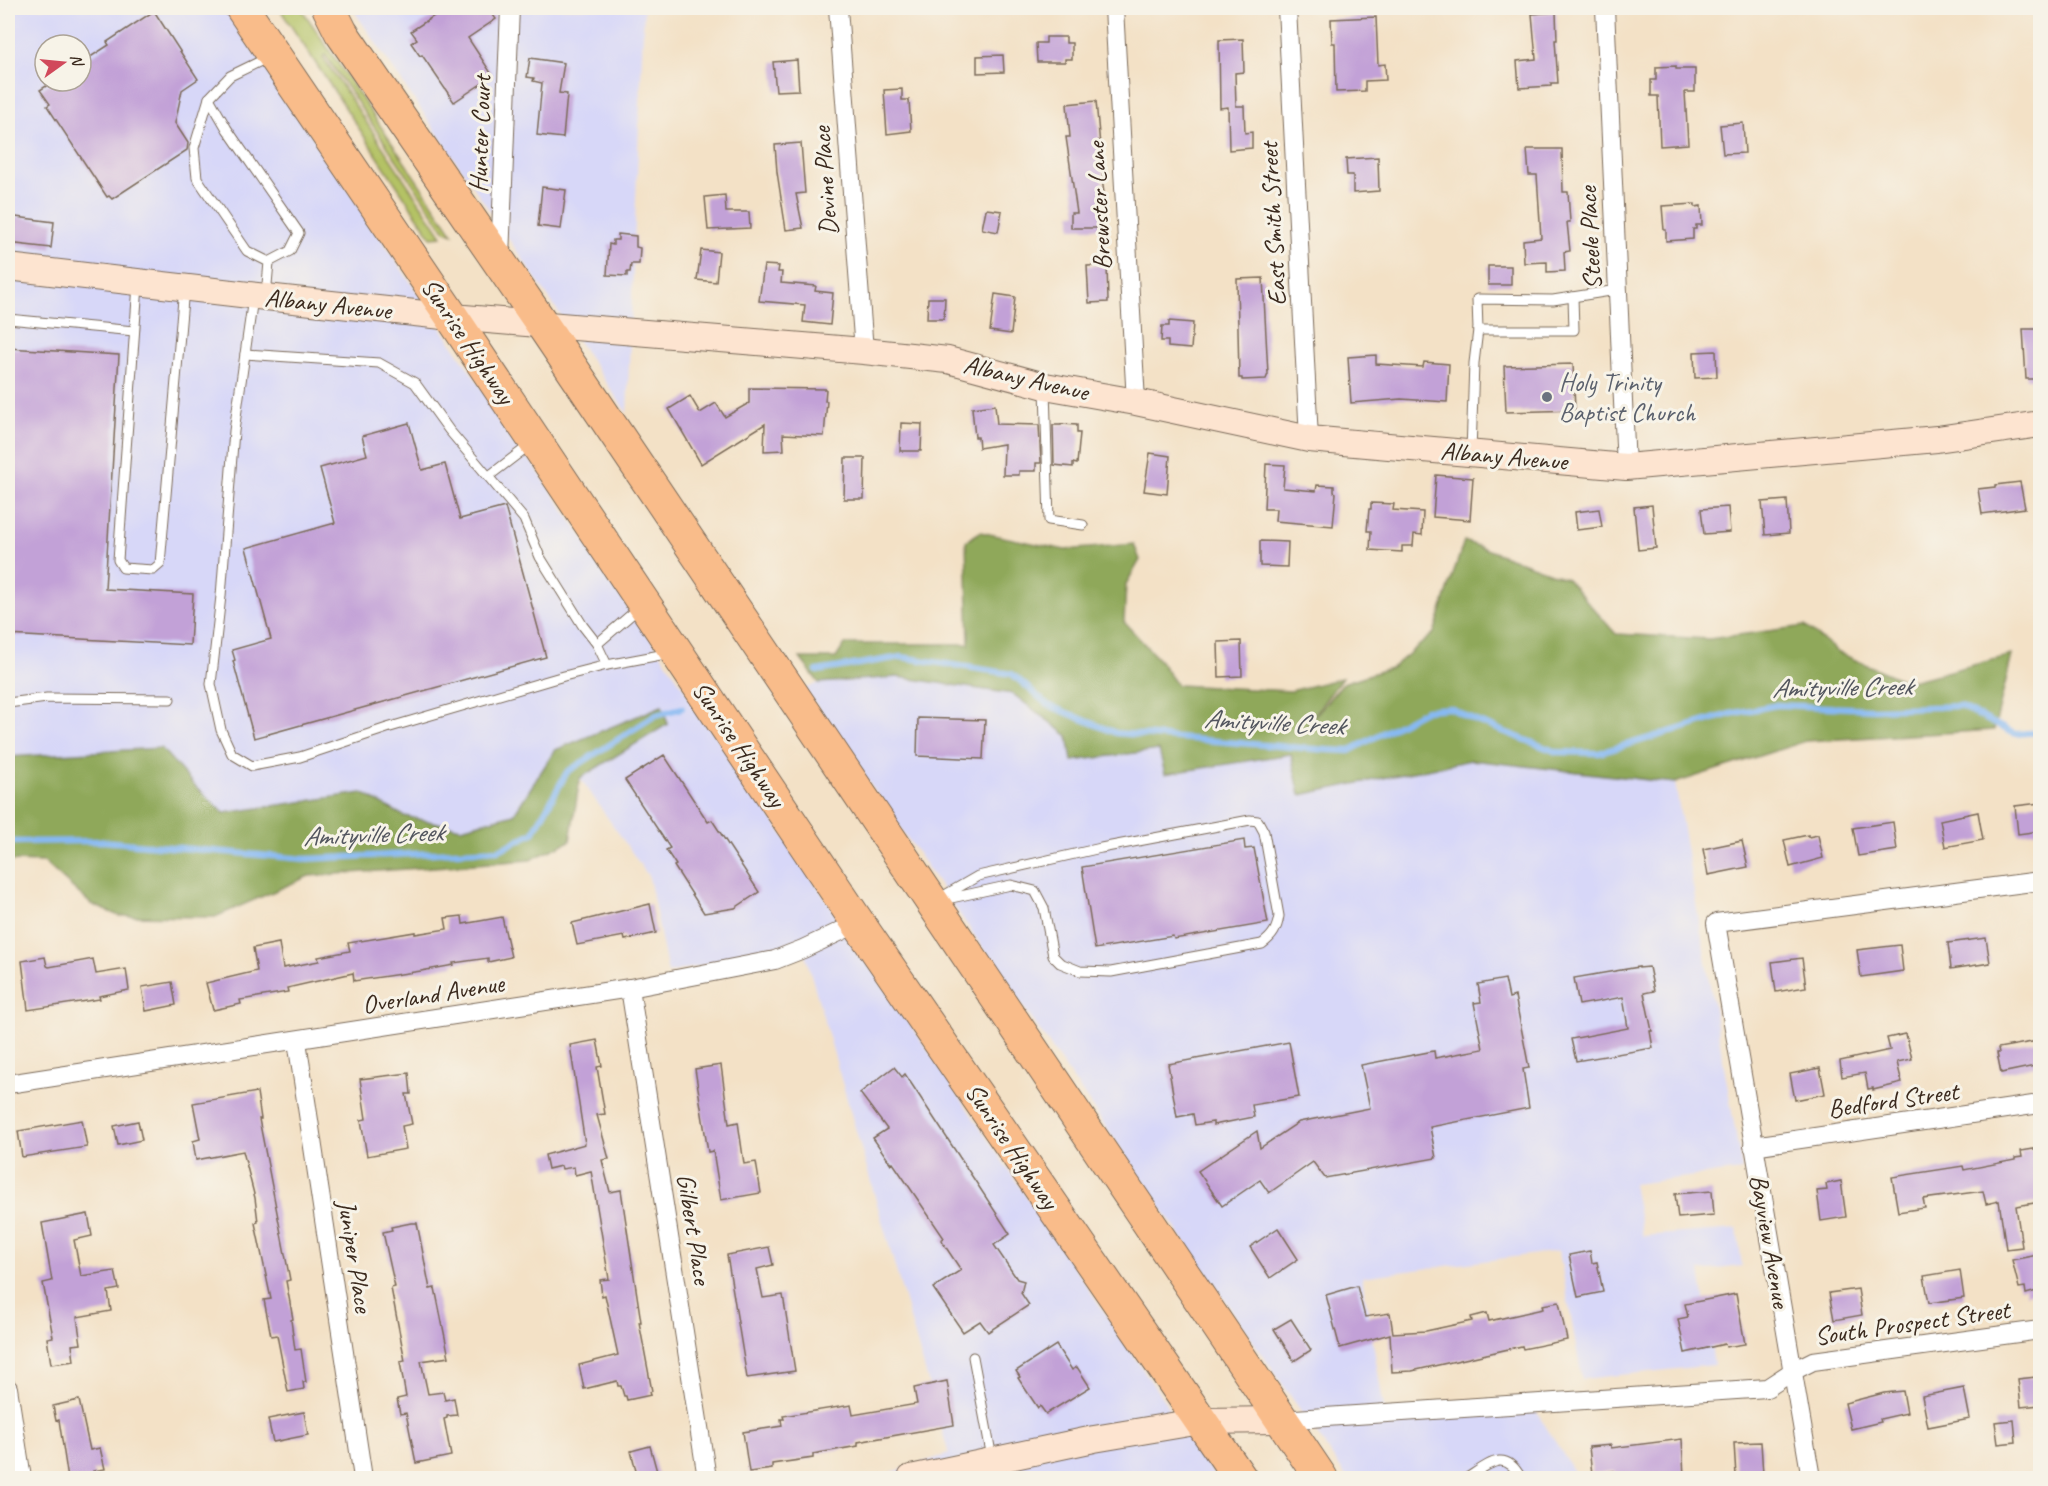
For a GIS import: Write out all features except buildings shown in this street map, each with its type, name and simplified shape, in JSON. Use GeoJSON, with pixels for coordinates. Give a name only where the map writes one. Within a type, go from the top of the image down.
{"type":"FeatureCollection","features":[{"type":"Feature","properties":{"kind":"highway","name":"Sunrise Highway"},"geometry":{"type":"LineString","coordinates":[[242,8],[858,922],[1240,1479]]}},
{"type":"Feature","properties":{"kind":"highway"},"geometry":{"type":"LineString","coordinates":[[329,8],[341,32],[542,324],[1321,1479]]}},
{"type":"Feature","properties":{"kind":"street","name":"Hunter Court"},"geometry":{"type":"LineString","coordinates":[[500,263],[510,8]]}},
{"type":"Feature","properties":{"kind":"street","name":"Devine Place"},"geometry":{"type":"LineString","coordinates":[[838,8],[864,351]]}},
{"type":"Feature","properties":{"kind":"street","name":"Brewster Lane"},"geometry":{"type":"LineString","coordinates":[[1114,8],[1136,402]]}},
{"type":"Feature","properties":{"kind":"street","name":"East Smith Street"},"geometry":{"type":"LineString","coordinates":[[1287,8],[1309,439]]}},
{"type":"Feature","properties":{"kind":"street","name":"Steele Place"},"geometry":{"type":"LineString","coordinates":[[1605,8],[1626,467]]}},
{"type":"Feature","properties":{"kind":"street","name":"Albany Avenue"},"geometry":{"type":"LineString","coordinates":[[8,267],[452,317],[948,360],[1045,386],[1136,402],[1309,439],[1626,467],[1937,439],[2040,424]]}},
{"type":"Feature","properties":{"kind":"street","name":"Bayview Avenue"},"geometry":{"type":"LineString","coordinates":[[1811,1479],[1716,922],[2040,881]]}},
{"type":"Feature","properties":{"kind":"street","name":"Overland Avenue"},"geometry":{"type":"LineString","coordinates":[[8,1084],[630,988],[775,960],[858,922]]}},
{"type":"Feature","properties":{"kind":"street","name":"Gilbert Place"},"geometry":{"type":"LineString","coordinates":[[630,988],[707,1479]]}},
{"type":"Feature","properties":{"kind":"street","name":"Juniper Place"},"geometry":{"type":"LineString","coordinates":[[297,1041],[363,1479]]}},
{"type":"Feature","properties":{"kind":"street","name":"Bedford Street"},"geometry":{"type":"LineString","coordinates":[[1753,1146],[2040,1104]]}},
{"type":"Feature","properties":{"kind":"street","name":"South Prospect Street"},"geometry":{"type":"LineString","coordinates":[[1793,1371],[1813,1361],[2040,1330]]}},
{"type":"Feature","properties":{"kind":"street"},"geometry":{"type":"LineString","coordinates":[[911,1479],[1094,1439],[1201,1421],[1280,1420],[1767,1388],[1793,1371]]}},
{"type":"Feature","properties":{"kind":"street"},"geometry":{"type":"LineString","coordinates":[[8,1388],[22,1479]]}},
{"type":"Feature","properties":{"kind":"lane"},"geometry":{"type":"LineString","coordinates":[[269,262],[247,251],[197,178],[194,148],[209,98],[230,76],[274,55]]}},
{"type":"Feature","properties":{"kind":"lane"},"geometry":{"type":"LineString","coordinates":[[209,98],[227,129],[299,233],[290,251],[269,262],[245,354],[234,431],[221,596],[211,684],[221,730],[232,754],[252,766],[300,757],[472,702],[607,665],[677,652]]}},
{"type":"Feature","properties":{"kind":"lane"},"geometry":{"type":"LineString","coordinates":[[138,282],[118,560],[123,568],[153,570],[160,564],[184,288]]}},
{"type":"Feature","properties":{"kind":"lane"},"geometry":{"type":"LineString","coordinates":[[1471,453],[1474,363],[1478,330],[1477,299],[1553,300],[1617,290]]}},
{"type":"Feature","properties":{"kind":"lane"},"geometry":{"type":"LineString","coordinates":[[1478,330],[1574,330],[1573,297]]}},
{"type":"Feature","properties":{"kind":"lane"},"geometry":{"type":"LineString","coordinates":[[8,318],[135,331]]}},
{"type":"Feature","properties":{"kind":"lane"},"geometry":{"type":"LineString","coordinates":[[245,354],[379,363],[415,382],[449,430],[524,519],[540,557],[583,626],[597,644],[607,665]]}},
{"type":"Feature","properties":{"kind":"lane"},"geometry":{"type":"LineString","coordinates":[[1045,386],[1048,520],[1083,525]]}},
{"type":"Feature","properties":{"kind":"lane"},"geometry":{"type":"LineString","coordinates":[[489,476],[535,441]]}},
{"type":"Feature","properties":{"kind":"lane"},"geometry":{"type":"LineString","coordinates":[[597,644],[644,603]]}},
{"type":"Feature","properties":{"kind":"lane"},"geometry":{"type":"LineString","coordinates":[[8,703],[47,698],[170,699]]}},
{"type":"Feature","properties":{"kind":"lane"},"geometry":{"type":"LineString","coordinates":[[1250,820],[1258,821],[1264,832],[1279,916],[1278,927],[1262,944],[1111,972],[1080,971],[1060,963],[1053,956],[1044,908],[1035,891],[1011,885],[933,902],[978,876],[1101,848],[1250,820]]}},
{"type":"Feature","properties":{"kind":"lane"},"geometry":{"type":"LineString","coordinates":[[973,1357],[992,1461]]}},
{"type":"Feature","properties":{"kind":"lane"},"geometry":{"type":"LineString","coordinates":[[1467,1479],[1494,1461],[1506,1461],[1515,1467],[1521,1479]]}},
{"type":"Feature","properties":{"kind":"shaded area"},"geometry":{"type":"Polygon","coordinates":[[[8,8],[230,8],[326,157],[1216,1478],[874,1478],[949,1454],[802,943],[668,973],[649,877],[580,778],[668,724],[555,750],[514,814],[461,828],[404,816],[362,793],[224,813],[194,785],[161,748],[8,757],[8,8]]]}},
{"type":"Feature","properties":{"kind":"shaded area"},"geometry":{"type":"Polygon","coordinates":[[[352,8],[644,8],[627,413],[352,8]]]}},
{"type":"Feature","properties":{"kind":"shaded area"},"geometry":{"type":"Polygon","coordinates":[[[898,677],[1013,694],[1068,736],[1072,761],[1160,750],[1166,774],[1291,753],[1300,795],[1471,760],[1675,783],[1742,1170],[1633,1184],[1643,1236],[1737,1229],[1742,1266],[1700,1271],[1714,1365],[1582,1379],[1559,1251],[1362,1277],[1386,1420],[1536,1411],[1578,1478],[1347,1478],[805,689],[819,683],[898,677]]]}},
{"type":"Feature","properties":{"kind":"green space"},"geometry":{"type":"Polygon","coordinates":[[[279,8],[301,8],[453,234],[445,231],[325,55],[323,57],[442,236],[431,237],[279,8]]]}},
{"type":"Feature","properties":{"kind":"green space"},"geometry":{"type":"Polygon","coordinates":[[[980,532],[1065,550],[1134,544],[1140,560],[1126,584],[1124,622],[1160,661],[1177,685],[1291,691],[1342,678],[1303,730],[1343,683],[1393,667],[1434,633],[1464,541],[1567,579],[1616,634],[1709,639],[1805,626],[1839,653],[1907,682],[2012,655],[1994,730],[1806,741],[1675,783],[1471,760],[1300,795],[1291,754],[1165,774],[1159,750],[1072,761],[1068,736],[1013,694],[898,677],[819,683],[800,658],[836,658],[845,644],[969,644],[966,541],[980,532]]]}},
{"type":"Feature","properties":{"kind":"green space"},"geometry":{"type":"Polygon","coordinates":[[[662,706],[668,724],[580,778],[570,841],[530,860],[309,876],[215,917],[119,916],[91,904],[44,862],[8,861],[8,757],[161,748],[194,785],[224,813],[362,793],[404,816],[461,828],[514,814],[555,750],[662,706]]]}},
{"type":"Feature","properties":{"kind":"waterway","name":"Amityville Creek"},"geometry":{"type":"LineString","coordinates":[[817,671],[901,657],[1012,674],[1048,705],[1116,733],[1327,750],[1349,751],[1426,710],[1450,708],[1476,721],[1557,752],[1599,753],[1730,714],[1777,705],[1874,709],[1960,706],[2015,734],[2040,732]]}},
{"type":"Feature","properties":{"kind":"waterway","name":"Amityville Creek"},"geometry":{"type":"LineString","coordinates":[[8,842],[102,841],[305,859],[499,850],[533,833],[567,772],[656,715],[682,708]]}},
{"type":"Feature","properties":{"kind":"place","name":"Holy Trinity Baptist Church"},"geometry":{"type":"Point","coordinates":[1547,397]}}]}
